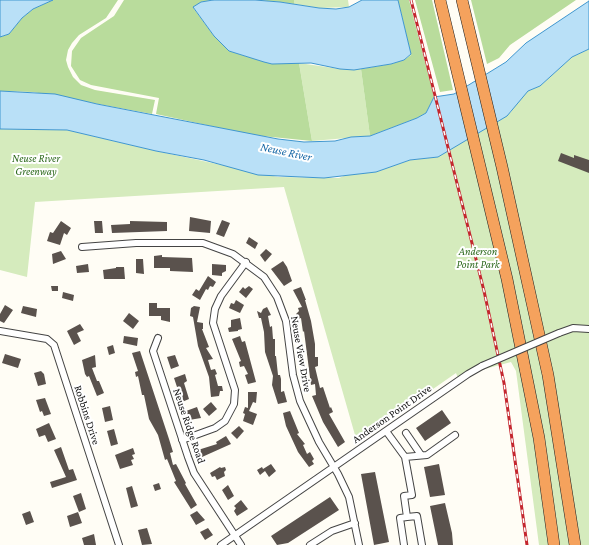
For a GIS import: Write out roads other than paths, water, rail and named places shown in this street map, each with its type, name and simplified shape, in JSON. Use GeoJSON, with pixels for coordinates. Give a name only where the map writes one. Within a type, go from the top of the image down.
{"type":"FeatureCollection","features":[{"type":"Feature","properties":{"kind":"highway"},"geometry":{"type":"LineString","coordinates":[[440,0],[507,279],[537,431],[554,545]]}},
{"type":"Feature","properties":{"kind":"highway"},"geometry":{"type":"LineString","coordinates":[[462,0],[502,167],[548,375],[575,545]]}},
{"type":"Feature","properties":{"kind":"street","name":"Neuse View Drive"},"geometry":{"type":"LineString","coordinates":[[82,247],[136,243],[197,243],[214,246],[233,254],[246,262],[264,277],[282,307],[288,333],[293,375],[300,401],[319,442],[350,497],[359,545]]}},
{"type":"Feature","properties":{"kind":"street"},"geometry":{"type":"LineString","coordinates":[[182,440],[215,428],[225,421],[234,404],[235,390],[214,323],[215,309],[221,296],[246,262]]}},
{"type":"Feature","properties":{"kind":"street","name":"Anderson Point Drive"},"geometry":{"type":"LineString","coordinates":[[221,545],[468,374],[482,366],[559,333],[574,328],[589,329]]}},
{"type":"Feature","properties":{"kind":"street","name":"Robbins Drive"},"geometry":{"type":"LineString","coordinates":[[0,331],[47,339],[54,346],[119,545]]}},
{"type":"Feature","properties":{"kind":"street","name":"Neuse Ridge Road"},"geometry":{"type":"LineString","coordinates":[[158,338],[153,351],[194,473],[241,545]]}},
{"type":"Feature","properties":{"kind":"street"},"geometry":{"type":"LineString","coordinates":[[386,431],[405,457],[412,495],[404,496],[407,517]]}},
{"type":"Feature","properties":{"kind":"street"},"geometry":{"type":"LineString","coordinates":[[406,433],[421,455]]}},
{"type":"Feature","properties":{"kind":"street"},"geometry":{"type":"LineString","coordinates":[[405,457],[427,455],[455,435]]}},
{"type":"Feature","properties":{"kind":"street"},"geometry":{"type":"LineString","coordinates":[[404,545],[400,518],[417,516],[422,545]]}},
{"type":"Feature","properties":{"kind":"street"},"geometry":{"type":"LineString","coordinates":[[310,545],[332,531],[356,523]]}},
{"type":"Feature","properties":{"kind":"water"},"geometry":{"type":"Polygon","coordinates":[[[0,0],[53,0],[33,9],[22,18],[9,34],[0,37],[0,0]]]}},
{"type":"Feature","properties":{"kind":"water"},"geometry":{"type":"Polygon","coordinates":[[[213,0],[255,0],[336,9],[349,7],[362,0],[398,0],[411,54],[404,60],[391,64],[354,70],[340,69],[311,63],[272,64],[264,62],[229,51],[214,36],[193,7],[201,2],[213,0]]]}},
{"type":"Feature","properties":{"kind":"water","name":"Neuse River"},"geometry":{"type":"Polygon","coordinates":[[[589,1],[589,49],[572,57],[540,86],[528,91],[507,116],[438,157],[410,160],[376,172],[324,178],[258,175],[204,160],[156,151],[67,130],[0,129],[0,91],[55,94],[97,104],[278,139],[304,142],[335,141],[351,137],[370,136],[417,118],[426,113],[434,97],[454,94],[506,62],[526,43],[589,1]]]}},
{"type":"Feature","properties":{"kind":"railway"},"geometry":{"type":"LineString","coordinates":[[411,0],[484,291],[504,383],[527,545]]}},
{"type":"Feature","properties":{"kind":"park label","name":"Neuse River Greenway"},"geometry":{"type":"Point","coordinates":[36,165]}},
{"type":"Feature","properties":{"kind":"park label","name":"Anderson Point Park"},"geometry":{"type":"Point","coordinates":[478,258]}}]}
